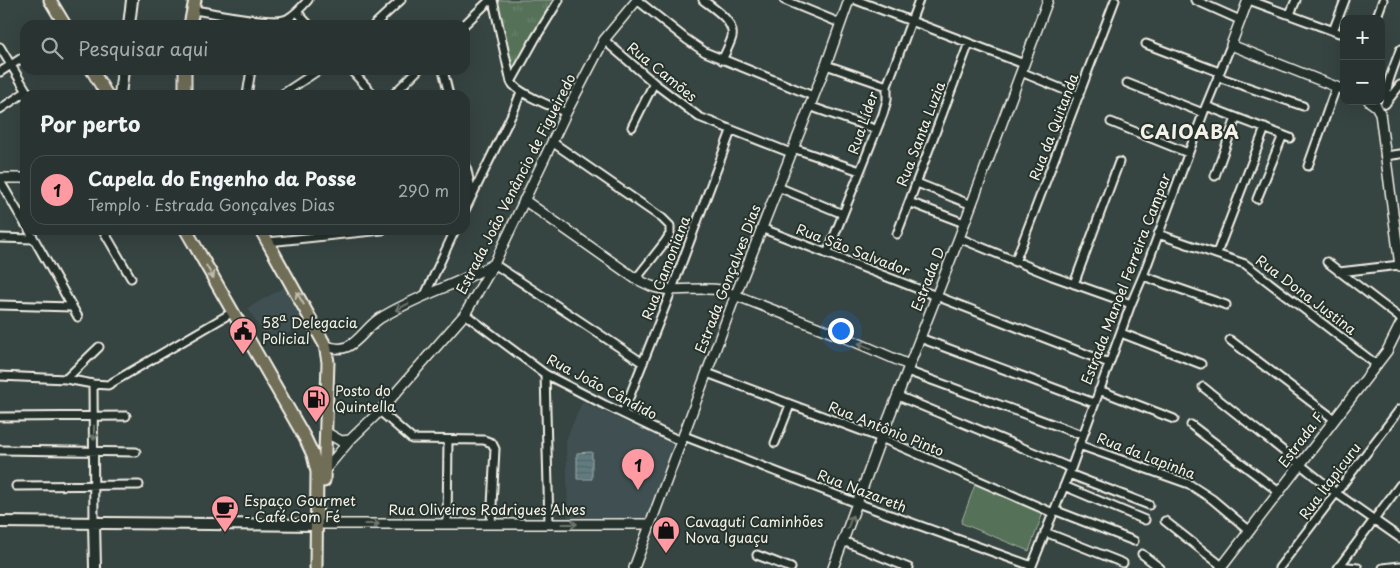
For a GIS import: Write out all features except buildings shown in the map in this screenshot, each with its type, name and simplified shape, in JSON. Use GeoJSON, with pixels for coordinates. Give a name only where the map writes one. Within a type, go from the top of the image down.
{"type":"FeatureCollection","features":[{"type":"Feature","properties":{"kind":"main road"},"geometry":{"type":"LineString","coordinates":[[50,0],[62,20]]}},
{"type":"Feature","properties":{"kind":"main road"},"geometry":{"type":"LineString","coordinates":[[130,20],[131,5]]}},
{"type":"Feature","properties":{"kind":"main road"},"geometry":{"type":"LineString","coordinates":[[191,20],[194,5]]}},
{"type":"Feature","properties":{"kind":"main road"},"geometry":{"type":"LineString","coordinates":[[95,75],[104,90]]}},
{"type":"Feature","properties":{"kind":"main road"},"geometry":{"type":"LineString","coordinates":[[121,90],[122,75]]}},
{"type":"Feature","properties":{"kind":"main road"},"geometry":{"type":"LineString","coordinates":[[185,90],[186,75]]}},
{"type":"Feature","properties":{"kind":"main road"},"geometry":{"type":"LineString","coordinates":[[189,235],[307,442],[316,465],[321,472]]}},
{"type":"Feature","properties":{"kind":"main road"},"geometry":{"type":"LineString","coordinates":[[264,235],[325,345],[328,362],[327,436],[321,472],[320,524],[316,568]]}},
{"type":"Feature","properties":{"kind":"main road"},"geometry":{"type":"LineString","coordinates":[[307,442],[317,445],[327,436]]}},
{"type":"Feature","properties":{"kind":"main road","name":"Rua Oliveiros Rodrigues Alves"},"geometry":{"type":"LineString","coordinates":[[0,522],[320,524]]}},
{"type":"Feature","properties":{"kind":"main road"},"geometry":{"type":"LineString","coordinates":[[94,522],[95,568]]}},
{"type":"Feature","properties":{"kind":"main road"},"geometry":{"type":"LineString","coordinates":[[320,524],[323,568]]}},
{"type":"Feature","properties":{"kind":"street"},"geometry":{"type":"LineString","coordinates":[[125,0],[131,5]]}},
{"type":"Feature","properties":{"kind":"street"},"geometry":{"type":"LineString","coordinates":[[284,20],[297,12],[308,0]]}},
{"type":"Feature","properties":{"kind":"street"},"geometry":{"type":"LineString","coordinates":[[379,20],[401,0]]}},
{"type":"Feature","properties":{"kind":"street"},"geometry":{"type":"LineString","coordinates":[[469,20],[491,0],[511,82],[521,92],[566,113]]}},
{"type":"Feature","properties":{"kind":"street"},"geometry":{"type":"LineString","coordinates":[[511,82],[534,39],[559,0]]}},
{"type":"Feature","properties":{"kind":"street"},"geometry":{"type":"LineString","coordinates":[[637,0],[705,52],[813,96]]}},
{"type":"Feature","properties":{"kind":"street","name":"Estrada João Venâncio de Figueiredo"},"geometry":{"type":"LineString","coordinates":[[321,472],[380,410],[465,314],[494,264],[566,113],[604,40],[637,0]]}},
{"type":"Feature","properties":{"kind":"street"},"geometry":{"type":"LineString","coordinates":[[702,0],[712,7],[732,28],[732,38],[722,60]]}},
{"type":"Feature","properties":{"kind":"street"},"geometry":{"type":"LineString","coordinates":[[712,7],[718,0]]}},
{"type":"Feature","properties":{"kind":"street"},"geometry":{"type":"LineString","coordinates":[[784,0],[840,23]]}},
{"type":"Feature","properties":{"kind":"street","name":"Estrada Gonçalves Dias"},"geometry":{"type":"LineString","coordinates":[[634,568],[736,294],[826,65],[849,0]]}},
{"type":"Feature","properties":{"kind":"street"},"geometry":{"type":"LineString","coordinates":[[856,0],[969,43],[1080,96]]}},
{"type":"Feature","properties":{"kind":"street","name":"Rua Líder"},"geometry":{"type":"LineString","coordinates":[[827,254],[887,100],[887,86],[919,0]]}},
{"type":"Feature","properties":{"kind":"street","name":"Estrada D"},"geometry":{"type":"LineString","coordinates":[[833,568],[1048,0]]}},
{"type":"Feature","properties":{"kind":"street","name":"Rua da Quitanda"},"geometry":{"type":"LineString","coordinates":[[1014,262],[1080,96],[1115,0]]}},
{"type":"Feature","properties":{"kind":"street"},"geometry":{"type":"LineString","coordinates":[[1195,0],[1240,20]]}},
{"type":"Feature","properties":{"kind":"street"},"geometry":{"type":"LineString","coordinates":[[1249,0],[1336,32],[1344,0]]}},
{"type":"Feature","properties":{"kind":"street","name":"Estrada Manoel Ferreira Campar"},"geometry":{"type":"LineString","coordinates":[[1032,567],[1070,471],[1204,110],[1249,0]]}},
{"type":"Feature","properties":{"kind":"street"},"geometry":{"type":"LineString","coordinates":[[1290,14],[1296,0]]}},
{"type":"Feature","properties":{"kind":"street"},"geometry":{"type":"LineString","coordinates":[[1377,15],[1383,0]]}},
{"type":"Feature","properties":{"kind":"street"},"geometry":{"type":"LineString","coordinates":[[194,5],[250,20]]}},
{"type":"Feature","properties":{"kind":"street"},"geometry":{"type":"LineString","coordinates":[[297,12],[305,20]]}},
{"type":"Feature","properties":{"kind":"street","name":"Rua Camões"},"geometry":{"type":"LineString","coordinates":[[604,40],[654,83],[693,113],[731,130],[792,151],[860,171]]}},
{"type":"Feature","properties":{"kind":"street","name":"Rua Santa Luzia"},"geometry":{"type":"LineString","coordinates":[[897,234],[969,43]]}},
{"type":"Feature","properties":{"kind":"street"},"geometry":{"type":"LineString","coordinates":[[1146,44],[1303,106]]}},
{"type":"Feature","properties":{"kind":"street"},"geometry":{"type":"LineString","coordinates":[[1231,45],[1340,89],[1308,166]]}},
{"type":"Feature","properties":{"kind":"street"},"geometry":{"type":"LineString","coordinates":[[0,47],[26,90]]}},
{"type":"Feature","properties":{"kind":"street"},"geometry":{"type":"LineString","coordinates":[[1386,103],[1385,93],[1400,50]]}},
{"type":"Feature","properties":{"kind":"street"},"geometry":{"type":"LineString","coordinates":[[0,72],[20,59]]}},
{"type":"Feature","properties":{"kind":"street"},"geometry":{"type":"LineString","coordinates":[[826,65],[887,86]]}},
{"type":"Feature","properties":{"kind":"street"},"geometry":{"type":"LineString","coordinates":[[248,90],[250,75]]}},
{"type":"Feature","properties":{"kind":"street"},"geometry":{"type":"LineString","coordinates":[[289,90],[311,75]]}},
{"type":"Feature","properties":{"kind":"street"},"geometry":{"type":"LineString","coordinates":[[356,75],[369,90]]}},
{"type":"Feature","properties":{"kind":"street"},"geometry":{"type":"LineString","coordinates":[[398,90],[413,75]]}},
{"type":"Feature","properties":{"kind":"street"},"geometry":{"type":"LineString","coordinates":[[444,75],[448,90]]}},
{"type":"Feature","properties":{"kind":"street"},"geometry":{"type":"LineString","coordinates":[[632,127],[654,83]]}},
{"type":"Feature","properties":{"kind":"street"},"geometry":{"type":"LineString","coordinates":[[1127,83],[1286,136],[1257,198]]}},
{"type":"Feature","properties":{"kind":"street"},"geometry":{"type":"LineString","coordinates":[[1380,113],[1400,85]]}},
{"type":"Feature","properties":{"kind":"street"},"geometry":{"type":"LineString","coordinates":[[470,199],[521,92]]}},
{"type":"Feature","properties":{"kind":"street"},"geometry":{"type":"LineString","coordinates":[[0,108],[20,97]]}},
{"type":"Feature","properties":{"kind":"street"},"geometry":{"type":"LineString","coordinates":[[1339,272],[1400,265],[1397,214],[1385,156],[1380,113],[1375,105]]}},
{"type":"Feature","properties":{"kind":"street"},"geometry":{"type":"LineString","coordinates":[[809,106],[875,129]]}},
{"type":"Feature","properties":{"kind":"street"},"geometry":{"type":"LineString","coordinates":[[1215,176],[1236,118]]}},
{"type":"Feature","properties":{"kind":"street"},"geometry":{"type":"LineString","coordinates":[[1111,122],[1188,153]]}},
{"type":"Feature","properties":{"kind":"street"},"geometry":{"type":"LineString","coordinates":[[1217,254],[1265,128]]}},
{"type":"Feature","properties":{"kind":"street","name":"Rua Camoniana"},"geometry":{"type":"LineString","coordinates":[[623,414],[731,130]]}},
{"type":"Feature","properties":{"kind":"street"},"geometry":{"type":"LineString","coordinates":[[552,142],[662,218],[670,226],[670,234],[636,279]]}},
{"type":"Feature","properties":{"kind":"street"},"geometry":{"type":"LineString","coordinates":[[1385,156],[1400,154]]}},
{"type":"Feature","properties":{"kind":"street"},"geometry":{"type":"LineString","coordinates":[[1074,284],[1119,162]]}},
{"type":"Feature","properties":{"kind":"street"},"geometry":{"type":"LineString","coordinates":[[20,178],[0,179],[20,215]]}},
{"type":"Feature","properties":{"kind":"street"},"geometry":{"type":"LineString","coordinates":[[917,183],[972,205]]}},
{"type":"Feature","properties":{"kind":"street"},"geometry":{"type":"LineString","coordinates":[[470,185],[472,194]]}},
{"type":"Feature","properties":{"kind":"street"},"geometry":{"type":"LineString","coordinates":[[778,187],[843,214]]}},
{"type":"Feature","properties":{"kind":"street"},"geometry":{"type":"LineString","coordinates":[[524,200],[636,279],[652,286],[672,289],[710,288],[736,294],[908,368],[1082,435]]}},
{"type":"Feature","properties":{"kind":"street"},"geometry":{"type":"LineString","coordinates":[[909,202],[964,223]]}},
{"type":"Feature","properties":{"kind":"street","name":"Rua São Salvador"},"geometry":{"type":"LineString","coordinates":[[761,228],[1110,363]]}},
{"type":"Feature","properties":{"kind":"street","name":"Rua Dona Justina"},"geometry":{"type":"LineString","coordinates":[[1158,234],[1245,264],[1377,365]]}},
{"type":"Feature","properties":{"kind":"street"},"geometry":{"type":"LineString","coordinates":[[32,235],[78,317]]}},
{"type":"Feature","properties":{"kind":"street"},"geometry":{"type":"LineString","coordinates":[[107,235],[131,278]]}},
{"type":"Feature","properties":{"kind":"street"},"geometry":{"type":"LineString","coordinates":[[268,242],[334,235]]}},
{"type":"Feature","properties":{"kind":"street"},"geometry":{"type":"LineString","coordinates":[[425,295],[453,235]]}},
{"type":"Feature","properties":{"kind":"street"},"geometry":{"type":"LineString","coordinates":[[0,238],[34,239]]}},
{"type":"Feature","properties":{"kind":"street"},"geometry":{"type":"LineString","coordinates":[[959,238],[1014,262],[1131,304]]}},
{"type":"Feature","properties":{"kind":"street"},"geometry":{"type":"LineString","coordinates":[[1327,262],[1400,318]]}},
{"type":"Feature","properties":{"kind":"street"},"geometry":{"type":"LineString","coordinates":[[325,345],[338,349],[347,348],[378,320],[425,295],[471,276],[494,264],[643,363]]}},
{"type":"Feature","properties":{"kind":"street"},"geometry":{"type":"LineString","coordinates":[[1143,276],[1226,305]]}},
{"type":"Feature","properties":{"kind":"street"},"geometry":{"type":"LineString","coordinates":[[0,305],[72,307]]}},
{"type":"Feature","properties":{"kind":"street"},"geometry":{"type":"LineString","coordinates":[[0,376],[66,379],[103,386],[112,384],[233,312]]}},
{"type":"Feature","properties":{"kind":"street","name":"Rua João Cândido"},"geometry":{"type":"LineString","coordinates":[[465,314],[546,374],[623,414],[683,439]]}},
{"type":"Feature","properties":{"kind":"street","name":"Estrada F"},"geometry":{"type":"LineString","coordinates":[[1221,567],[1377,365],[1393,342],[1400,325]]}},
{"type":"Feature","properties":{"kind":"street"},"geometry":{"type":"LineString","coordinates":[[1121,333],[1201,364]]}},
{"type":"Feature","properties":{"kind":"street"},"geometry":{"type":"LineString","coordinates":[[920,338],[1094,403]]}},
{"type":"Feature","properties":{"kind":"street"},"geometry":{"type":"LineString","coordinates":[[1230,340],[1334,419]]}},
{"type":"Feature","properties":{"kind":"street"},"geometry":{"type":"LineString","coordinates":[[66,379],[99,347]]}},
{"type":"Feature","properties":{"kind":"street","name":"Rua Antônio Pinto"},"geometry":{"type":"LineString","coordinates":[[707,373],[881,438],[1054,511],[1134,541]]}},
{"type":"Feature","properties":{"kind":"street"},"geometry":{"type":"LineString","coordinates":[[546,374],[550,524]]}},
{"type":"Feature","properties":{"kind":"street"},"geometry":{"type":"LineString","coordinates":[[94,384],[94,522]]}},
{"type":"Feature","properties":{"kind":"street"},"geometry":{"type":"LineString","coordinates":[[1203,387],[1336,493],[1400,538]]}},
{"type":"Feature","properties":{"kind":"street"},"geometry":{"type":"LineString","coordinates":[[1099,390],[1174,419]]}},
{"type":"Feature","properties":{"kind":"street"},"geometry":{"type":"LineString","coordinates":[[898,396],[1149,505]]}},
{"type":"Feature","properties":{"kind":"street"},"geometry":{"type":"LineString","coordinates":[[775,443],[790,404]]}},
{"type":"Feature","properties":{"kind":"street","name":"Rua Itapicuru"},"geometry":{"type":"LineString","coordinates":[[1279,568],[1400,409]]}},
{"type":"Feature","properties":{"kind":"street"},"geometry":{"type":"LineString","coordinates":[[380,410],[412,440],[484,440],[494,445],[491,524]]}},
{"type":"Feature","properties":{"kind":"street"},"geometry":{"type":"LineString","coordinates":[[0,417],[126,416]]}},
{"type":"Feature","properties":{"kind":"street"},"geometry":{"type":"LineString","coordinates":[[1192,425],[1279,492]]}},
{"type":"Feature","properties":{"kind":"street"},"geometry":{"type":"LineString","coordinates":[[327,436],[341,441],[350,440]]}},
{"type":"Feature","properties":{"kind":"street","name":"Rua Nazareth"},"geometry":{"type":"LineString","coordinates":[[683,439],[1032,567]]}},
{"type":"Feature","properties":{"kind":"street"},"geometry":{"type":"LineString","coordinates":[[447,524],[448,440]]}},
{"type":"Feature","properties":{"kind":"street","name":"Rua da Lapinha"},"geometry":{"type":"LineString","coordinates":[[1079,445],[1189,484],[1212,499],[1250,530]]}},
{"type":"Feature","properties":{"kind":"street"},"geometry":{"type":"LineString","coordinates":[[0,450],[136,452]]}},
{"type":"Feature","properties":{"kind":"street"},"geometry":{"type":"LineString","coordinates":[[16,486],[139,485]]}},
{"type":"Feature","properties":{"kind":"street"},"geometry":{"type":"LineString","coordinates":[[1338,567],[1400,485]]}},
{"type":"Feature","properties":{"kind":"street"},"geometry":{"type":"LineString","coordinates":[[1064,486],[1145,520]]}},
{"type":"Feature","properties":{"kind":"street"},"geometry":{"type":"LineString","coordinates":[[1165,521],[1221,567]]}},
{"type":"Feature","properties":{"kind":"street","name":"Rua Oliveiros Rodrigues Alves"},"geometry":{"type":"LineString","coordinates":[[320,524],[650,524]]}},
{"type":"Feature","properties":{"kind":"street"},"geometry":{"type":"LineString","coordinates":[[1045,532],[1123,564]]}},
{"type":"Feature","properties":{"kind":"street"},"geometry":{"type":"LineString","coordinates":[[843,541],[909,568]]}},
{"type":"Feature","properties":{"kind":"street"},"geometry":{"type":"LineString","coordinates":[[1142,554],[1160,568]]}},
{"type":"Feature","properties":{"kind":"street"},"geometry":{"type":"LineString","coordinates":[[757,555],[791,568]]}},
{"type":"Feature","properties":{"kind":"street"},"geometry":{"type":"LineString","coordinates":[[1383,568],[1400,566]]}},
{"type":"Feature","properties":{"kind":"street"},"geometry":{"type":"LineString","coordinates":[[1338,567],[1358,568]]}},
{"type":"Feature","properties":{"kind":"shaded area"},"geometry":{"type":"Polygon","coordinates":[[[286,286],[307,322],[269,344],[248,308],[286,286]]]}},
{"type":"Feature","properties":{"kind":"shaded area"},"geometry":{"type":"Polygon","coordinates":[[[582,402],[675,445],[648,518],[568,518],[566,440],[582,402]]]}},
{"type":"Feature","properties":{"kind":"green space"},"geometry":{"type":"Polygon","coordinates":[[[497,0],[554,0],[512,71],[497,0]]]}},
{"type":"Feature","properties":{"kind":"green space"},"geometry":{"type":"Polygon","coordinates":[[[976,482],[1044,510],[1029,551],[961,523],[976,482]]]}},
{"type":"Feature","properties":{"kind":"water"},"geometry":{"type":"Polygon","coordinates":[[[592,452],[592,479],[577,479],[577,453],[592,452]]]}},
{"type":"Feature","properties":{"kind":"place","name":"58ª Delegacia Policial"},"geometry":{"type":"Point","coordinates":[243,355]}},
{"type":"Feature","properties":{"kind":"place","name":"Posto do Quintella"},"geometry":{"type":"Point","coordinates":[316,423]}},
{"type":"Feature","properties":{"kind":"place","name":"Capela do Engenho da Posse"},"geometry":{"type":"Point","coordinates":[638,490]}},
{"type":"Feature","properties":{"kind":"place","name":"Espaço Gourmet - Café Com Fé"},"geometry":{"type":"Point","coordinates":[225,533]}},
{"type":"Feature","properties":{"kind":"place","name":"Cavaguti Caminhões Nova Iguaçu"},"geometry":{"type":"Point","coordinates":[666,554]}},
{"type":"Feature","properties":{"kind":"district","name":"CAIOABA"},"geometry":{"type":"Point","coordinates":[1190,132]}}]}
